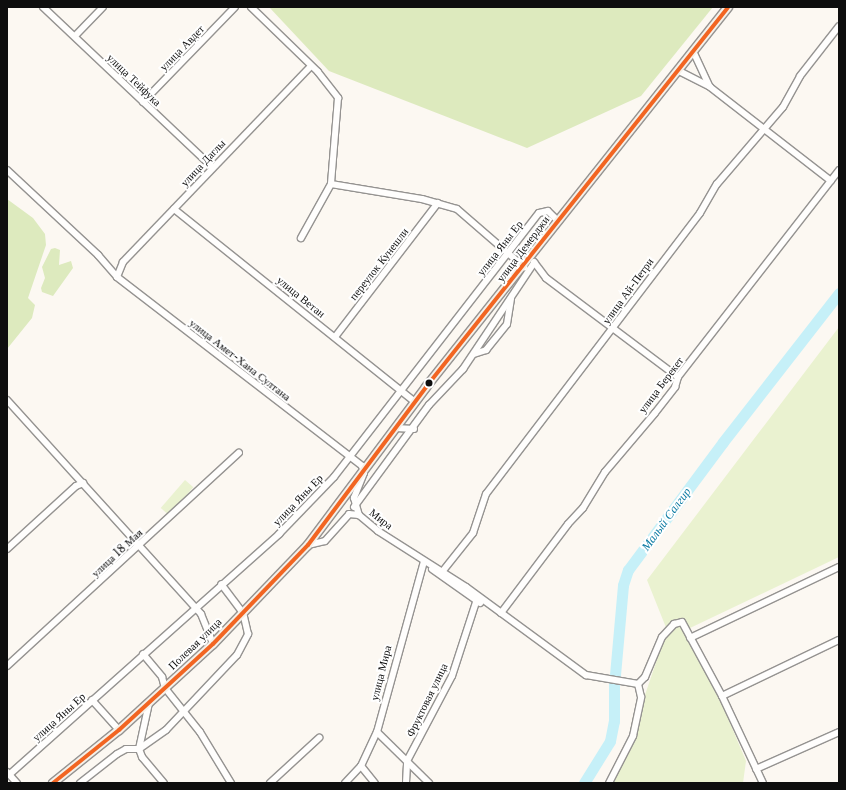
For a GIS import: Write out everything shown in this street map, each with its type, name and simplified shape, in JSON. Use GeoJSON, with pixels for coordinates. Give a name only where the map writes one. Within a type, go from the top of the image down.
{"type":"FeatureCollection","features":[{"type":"Feature","properties":{"kind":"main road","name":"улица Демерджи"},"geometry":{"type":"LineString","coordinates":[[339,506],[415,402],[524,267],[558,221],[679,71],[728,7]]}},
{"type":"Feature","properties":{"kind":"main road","name":"Полевая улица"},"geometry":{"type":"LineString","coordinates":[[53,783],[63,780],[213,644],[308,545],[339,506]]}},
{"type":"Feature","properties":{"kind":"street","name":"улица Тейфука"},"geometry":{"type":"LineString","coordinates":[[44,7],[212,167]]}},
{"type":"Feature","properties":{"kind":"street"},"geometry":{"type":"LineString","coordinates":[[75,36],[103,7]]}},
{"type":"Feature","properties":{"kind":"street","name":"улица Авдет"},"geometry":{"type":"LineString","coordinates":[[143,102],[235,7]]}},
{"type":"Feature","properties":{"kind":"street"},"geometry":{"type":"LineString","coordinates":[[251,7],[335,91],[338,98],[331,184],[301,238]]}},
{"type":"Feature","properties":{"kind":"street","name":"улица Ай-Петри"},"geometry":{"type":"LineString","coordinates":[[442,572],[473,532],[486,494],[700,213],[717,184],[783,107],[800,76],[839,26]]}},
{"type":"Feature","properties":{"kind":"street"},"geometry":{"type":"LineString","coordinates":[[693,51],[710,87]]}},
{"type":"Feature","properties":{"kind":"street","name":"улица Даглы"},"geometry":{"type":"LineString","coordinates":[[117,277],[123,262],[310,66]]}},
{"type":"Feature","properties":{"kind":"street"},"geometry":{"type":"LineString","coordinates":[[679,71],[710,87],[762,130],[831,181]]}},
{"type":"Feature","properties":{"kind":"street","name":"улица Амет-Хана Султана"},"geometry":{"type":"LineString","coordinates":[[7,170],[98,255],[117,277],[350,457],[364,471]]}},
{"type":"Feature","properties":{"kind":"street","name":"улица Берекет"},"geometry":{"type":"LineString","coordinates":[[501,613],[568,524],[583,508],[629,440],[675,387],[678,377],[839,170]]}},
{"type":"Feature","properties":{"kind":"street"},"geometry":{"type":"LineString","coordinates":[[331,184],[438,203],[458,209],[524,267]]}},
{"type":"Feature","properties":{"kind":"street","name":"переулок Кунешли"},"geometry":{"type":"LineString","coordinates":[[335,337],[438,203]]}},
{"type":"Feature","properties":{"kind":"street","name":"улица Ветан"},"geometry":{"type":"LineString","coordinates":[[174,209],[415,402]]}},
{"type":"Feature","properties":{"kind":"street","name":"улица Яны Ер"},"geometry":{"type":"LineString","coordinates":[[8,773],[279,534],[350,457],[400,389],[509,254],[539,214],[548,211],[558,221]]}},
{"type":"Feature","properties":{"kind":"street"},"geometry":{"type":"LineString","coordinates":[[533,254],[534,263],[546,278],[614,327],[678,377]]}},
{"type":"Feature","properties":{"kind":"street"},"geometry":{"type":"LineString","coordinates":[[308,545],[325,541],[349,514],[414,429],[429,405],[474,354],[482,337],[511,298],[534,263]]}},
{"type":"Feature","properties":{"kind":"street"},"geometry":{"type":"LineString","coordinates":[[474,354],[486,350],[507,324],[511,298]]}},
{"type":"Feature","properties":{"kind":"street"},"geometry":{"type":"LineString","coordinates":[[7,400],[140,546],[205,621],[213,644]]}},
{"type":"Feature","properties":{"kind":"street"},"geometry":{"type":"LineString","coordinates":[[396,428],[414,429]]}},
{"type":"Feature","properties":{"kind":"street","name":"улица 18 Мая"},"geometry":{"type":"LineString","coordinates":[[7,666],[140,546],[239,453]]}},
{"type":"Feature","properties":{"kind":"street"},"geometry":{"type":"LineString","coordinates":[[359,515],[355,506],[354,498],[364,471]]}},
{"type":"Feature","properties":{"kind":"street"},"geometry":{"type":"LineString","coordinates":[[7,549],[76,486],[83,483]]}},
{"type":"Feature","properties":{"kind":"street","name":"Мира"},"geometry":{"type":"LineString","coordinates":[[349,514],[359,515],[424,561]]}},
{"type":"Feature","properties":{"kind":"street"},"geometry":{"type":"LineString","coordinates":[[424,561],[501,613],[586,675],[638,684]]}},
{"type":"Feature","properties":{"kind":"street"},"geometry":{"type":"LineString","coordinates":[[424,561],[476,602],[488,604]]}},
{"type":"Feature","properties":{"kind":"street","name":"улица Мира"},"geometry":{"type":"LineString","coordinates":[[345,783],[361,766],[377,732],[424,561]]}},
{"type":"Feature","properties":{"kind":"street"},"geometry":{"type":"LineString","coordinates":[[690,638],[839,567]]}},
{"type":"Feature","properties":{"kind":"street"},"geometry":{"type":"LineString","coordinates":[[80,783],[117,754],[126,749],[139,749],[166,730],[237,655],[248,634],[243,613],[221,584]]}},
{"type":"Feature","properties":{"kind":"street","name":"Фруктовая улица"},"geometry":{"type":"LineString","coordinates":[[406,783],[407,761],[452,676],[476,602]]}},
{"type":"Feature","properties":{"kind":"street"},"geometry":{"type":"LineString","coordinates":[[638,684],[645,677],[662,637],[674,624],[682,622],[722,696],[763,783]]}},
{"type":"Feature","properties":{"kind":"street"},"geometry":{"type":"LineString","coordinates":[[722,696],[839,640]]}},
{"type":"Feature","properties":{"kind":"street"},"geometry":{"type":"LineString","coordinates":[[143,654],[162,677],[165,688],[183,711],[231,783]]}},
{"type":"Feature","properties":{"kind":"street"},"geometry":{"type":"LineString","coordinates":[[609,783],[633,736],[641,697],[638,684]]}},
{"type":"Feature","properties":{"kind":"street"},"geometry":{"type":"LineString","coordinates":[[92,700],[119,730]]}},
{"type":"Feature","properties":{"kind":"street"},"geometry":{"type":"LineString","coordinates":[[149,703],[139,749],[142,757],[164,783]]}},
{"type":"Feature","properties":{"kind":"street"},"geometry":{"type":"LineString","coordinates":[[377,732],[429,783]]}},
{"type":"Feature","properties":{"kind":"street"},"geometry":{"type":"LineString","coordinates":[[757,771],[839,732]]}},
{"type":"Feature","properties":{"kind":"street"},"geometry":{"type":"LineString","coordinates":[[270,783],[319,738]]}},
{"type":"Feature","properties":{"kind":"street"},"geometry":{"type":"LineString","coordinates":[[361,766],[375,783]]}},
{"type":"Feature","properties":{"kind":"street"},"geometry":{"type":"LineString","coordinates":[[756,783],[757,771]]}},
{"type":"Feature","properties":{"kind":"street"},"geometry":{"type":"LineString","coordinates":[[8,773],[17,783]]}},
{"type":"Feature","properties":{"kind":"green space"},"geometry":{"type":"Polygon","coordinates":[[[269,7],[713,7],[641,96],[527,148],[329,71],[269,7]]]}},
{"type":"Feature","properties":{"kind":"green space"},"geometry":{"type":"Polygon","coordinates":[[[7,199],[33,218],[45,234],[46,245],[28,298],[35,305],[32,318],[7,349],[7,199]]]}},
{"type":"Feature","properties":{"kind":"green space"},"geometry":{"type":"Polygon","coordinates":[[[55,248],[60,250],[59,265],[71,261],[73,268],[53,296],[42,292],[41,288],[45,278],[42,267],[51,249],[55,248]]]}},
{"type":"Feature","properties":{"kind":"green space"},"geometry":{"type":"Polygon","coordinates":[[[839,327],[839,557],[690,628],[746,761],[743,783],[605,783],[628,745],[667,630],[647,580],[839,327]]]}},
{"type":"Feature","properties":{"kind":"green space"},"geometry":{"type":"Polygon","coordinates":[[[185,480],[193,487],[169,515],[161,508],[185,480]]]}},
{"type":"Feature","properties":{"kind":"waterway","name":"Малый Салгир"},"geometry":{"type":"LineString","coordinates":[[584,783],[610,741],[614,721],[614,686],[623,585],[628,570],[723,442],[839,293]]}},
{"type":"Feature","properties":{"kind":"transit line"},"geometry":{"type":"LineString","coordinates":[[53,783],[119,730],[213,644],[308,545],[426,387],[728,7]]}}]}
